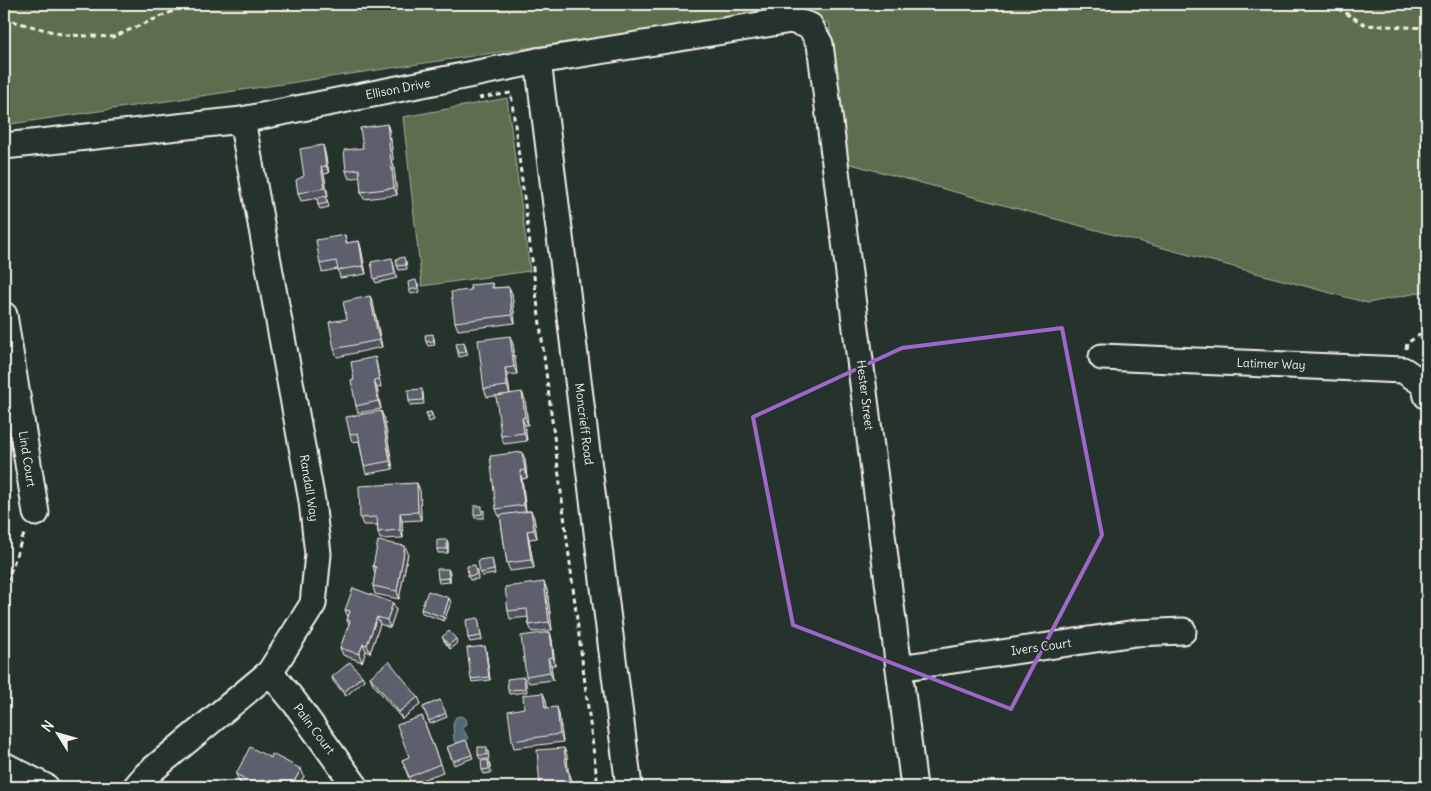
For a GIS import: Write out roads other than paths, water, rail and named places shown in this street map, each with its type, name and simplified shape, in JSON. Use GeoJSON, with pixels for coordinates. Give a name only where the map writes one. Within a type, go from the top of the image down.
{"type":"FeatureCollection","features":[{"type":"Feature","properties":{"kind":"street","name":"Ellison Drive"},"geometry":{"type":"LineString","coordinates":[[4,146],[242,120],[538,61],[791,20]]}},
{"type":"Feature","properties":{"kind":"street","name":"Hester Street"},"geometry":{"type":"LineString","coordinates":[[791,20],[810,26],[820,44],[914,787]]}},
{"type":"Feature","properties":{"kind":"street","name":"Moncrieff Road"},"geometry":{"type":"LineString","coordinates":[[538,61],[629,787]]}},
{"type":"Feature","properties":{"kind":"street","name":"Randall Way"},"geometry":{"type":"LineString","coordinates":[[136,787],[146,775],[270,672],[313,604],[318,554],[312,501],[242,120]]}},
{"type":"Feature","properties":{"kind":"street","name":"Lind Court"},"geometry":{"type":"LineString","coordinates":[[4,316],[36,513]]}},
{"type":"Feature","properties":{"kind":"street","name":"Latimer Way"},"geometry":{"type":"LineString","coordinates":[[1102,357],[1403,370],[1424,384],[1427,396]]}},
{"type":"Feature","properties":{"kind":"street","name":"Ivers Court"},"geometry":{"type":"LineString","coordinates":[[899,668],[1136,633],[1183,631]]}},
{"type":"Feature","properties":{"kind":"street","name":"Palin Court"},"geometry":{"type":"LineString","coordinates":[[270,672],[356,787]]}},
{"type":"Feature","properties":{"kind":"street"},"geometry":{"type":"LineString","coordinates":[[4,765],[46,787]]}},
{"type":"Feature","properties":{"kind":"water"},"geometry":{"type":"Polygon","coordinates":[[[461,716],[466,719],[467,724],[463,727],[468,738],[466,741],[458,744],[454,741],[453,723],[456,717],[461,716]]]}}]}
